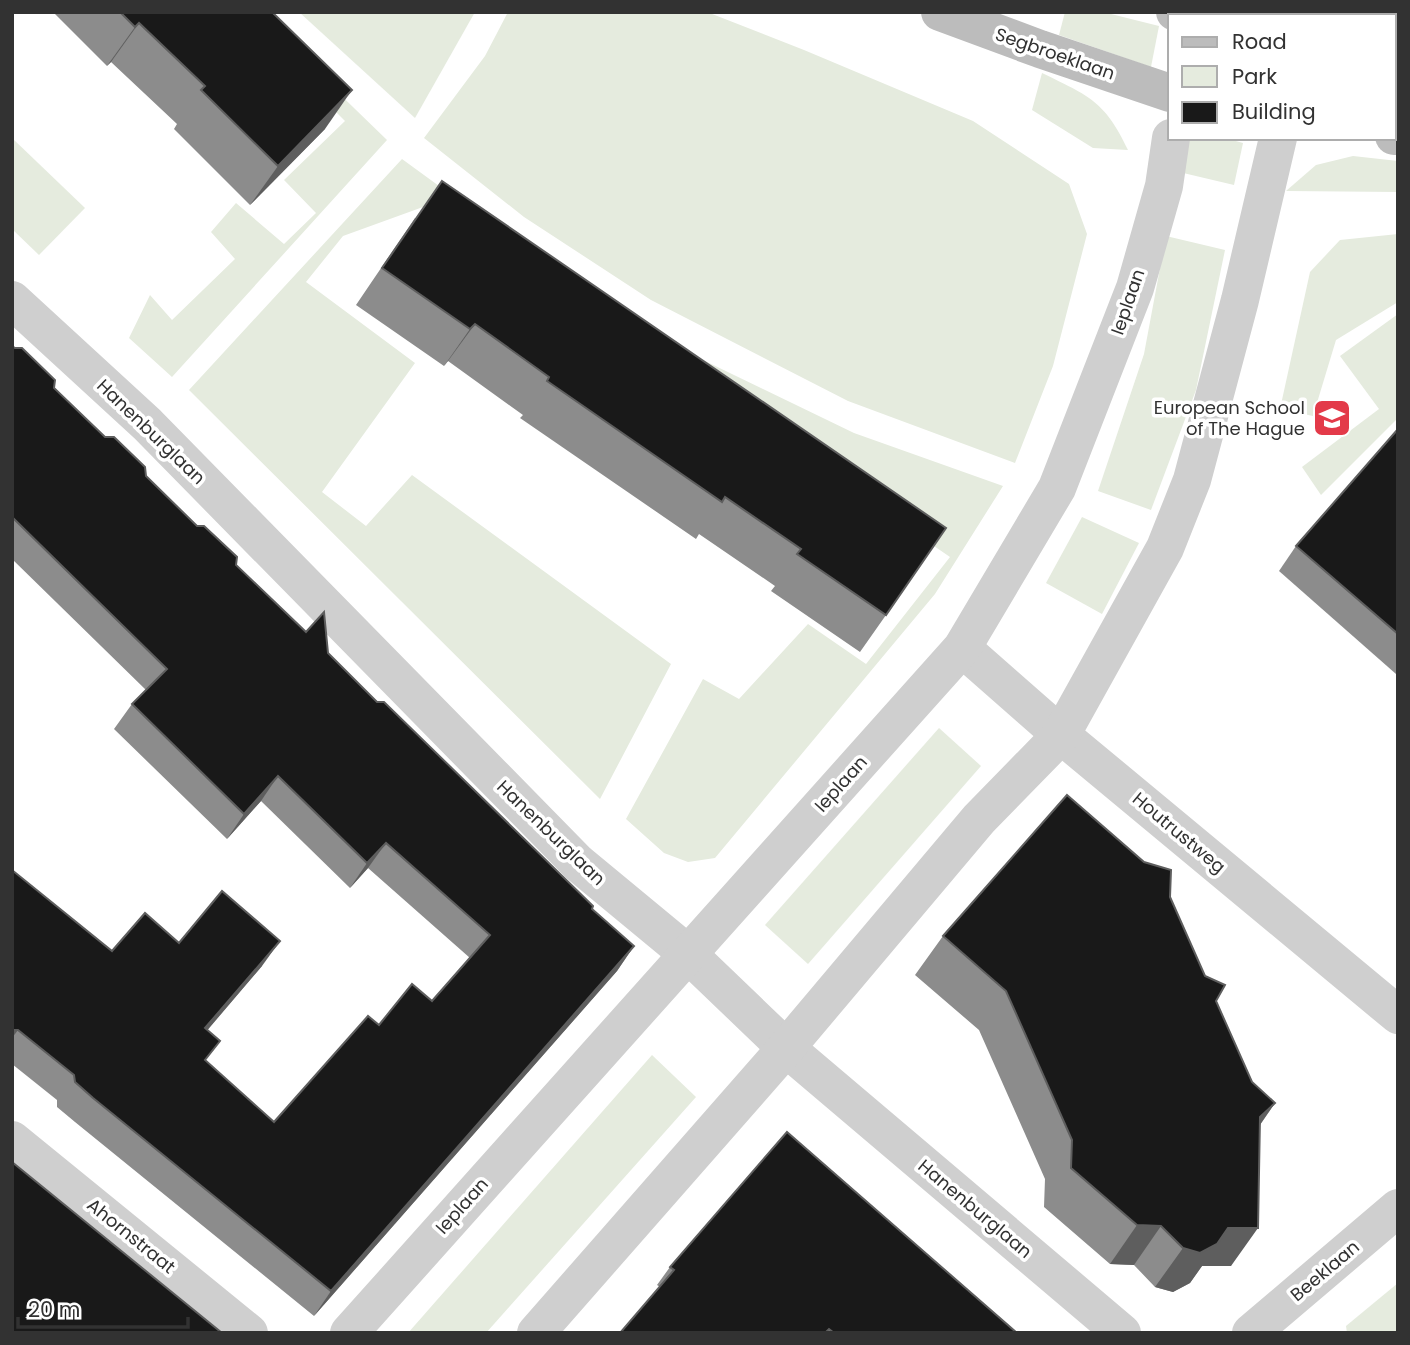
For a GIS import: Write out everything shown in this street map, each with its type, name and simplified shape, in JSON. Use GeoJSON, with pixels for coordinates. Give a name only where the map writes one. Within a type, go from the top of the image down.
{"type":"FeatureCollection","features":[{"type":"Feature","properties":{"kind":"main road","name":"Segbroeklaan"},"geometry":{"type":"LineString","coordinates":[[940,12],[1040,50],[1168,92]]}},
{"type":"Feature","properties":{"kind":"street","name":"Ieplaan"},"geometry":{"type":"LineString","coordinates":[[349,1333],[962,648],[1057,488],[1135,288],[1164,186],[1171,140]]}},
{"type":"Feature","properties":{"kind":"street"},"geometry":{"type":"LineString","coordinates":[[536,1333],[786,1048],[979,819],[1061,735],[1165,548],[1192,480],[1240,300],[1278,140]]}},
{"type":"Feature","properties":{"kind":"street","name":"Hanenburglaan"},"geometry":{"type":"LineString","coordinates":[[12,300],[146,424],[578,863],[688,954],[786,1048],[1122,1333]]}},
{"type":"Feature","properties":{"kind":"street","name":"Houtrustweg"},"geometry":{"type":"LineString","coordinates":[[962,648],[1061,735],[1398,1015]]}},
{"type":"Feature","properties":{"kind":"street","name":"Ahornstraat"},"geometry":{"type":"LineString","coordinates":[[12,1140],[249,1333]]}},
{"type":"Feature","properties":{"kind":"street","name":"Beeklaan"},"geometry":{"type":"LineString","coordinates":[[1251,1333],[1398,1208]]}},
{"type":"Feature","properties":{"kind":"green space"},"geometry":{"type":"Polygon","coordinates":[[[236,12],[255,12],[387,140],[172,377],[129,338],[150,295],[172,320],[235,259],[211,232],[236,203],[284,244],[316,213],[284,180],[345,121],[236,12]]]}},
{"type":"Feature","properties":{"kind":"green space"},"geometry":{"type":"Polygon","coordinates":[[[299,12],[475,12],[415,118],[299,12]]]}},
{"type":"Feature","properties":{"kind":"green space"},"geometry":{"type":"Polygon","coordinates":[[[508,12],[707,12],[973,121],[1069,184],[1087,234],[1053,366],[1015,463],[848,401],[651,300],[524,217],[424,138],[485,56],[508,12]]]}},
{"type":"Feature","properties":{"kind":"green space"},"geometry":{"type":"Polygon","coordinates":[[[1065,12],[1103,12],[1159,26],[1151,67],[1059,35],[1065,12]]]}},
{"type":"Feature","properties":{"kind":"green space"},"geometry":{"type":"Polygon","coordinates":[[[1336,12],[1398,12],[1398,21],[1396,14],[1336,12]]]}},
{"type":"Feature","properties":{"kind":"green space"},"geometry":{"type":"Polygon","coordinates":[[[1042,73],[1084,95],[1103,110],[1128,150],[1093,148],[1032,110],[1042,73]]]}},
{"type":"Feature","properties":{"kind":"green space"},"geometry":{"type":"Polygon","coordinates":[[[12,138],[85,208],[39,255],[12,229],[12,138]]]}},
{"type":"Feature","properties":{"kind":"green space"},"geometry":{"type":"Polygon","coordinates":[[[1187,140],[1232,140],[1243,143],[1234,185],[1179,172],[1187,140]]]}},
{"type":"Feature","properties":{"kind":"green space"},"geometry":{"type":"Polygon","coordinates":[[[1353,156],[1398,161],[1398,192],[1286,191],[1316,165],[1353,156]]]}},
{"type":"Feature","properties":{"kind":"green space"},"geometry":{"type":"Polygon","coordinates":[[[402,159],[542,261],[674,346],[854,433],[1003,486],[935,594],[715,858],[688,862],[664,853],[626,819],[703,679],[739,699],[808,624],[866,664],[950,557],[434,203],[343,236],[306,282],[415,363],[322,492],[366,526],[412,475],[671,664],[600,799],[189,390],[402,159]]]}},
{"type":"Feature","properties":{"kind":"green space"},"geometry":{"type":"Polygon","coordinates":[[[1398,234],[1398,302],[1336,340],[1313,416],[1280,409],[1310,272],[1340,240],[1398,234]]]}},
{"type":"Feature","properties":{"kind":"green space"},"geometry":{"type":"Polygon","coordinates":[[[1166,236],[1225,250],[1196,390],[1151,510],[1098,491],[1144,354],[1166,236]]]}},
{"type":"Feature","properties":{"kind":"green space"},"geometry":{"type":"Polygon","coordinates":[[[1398,314],[1398,418],[1321,495],[1302,467],[1379,409],[1340,356],[1398,314]]]}},
{"type":"Feature","properties":{"kind":"green space"},"geometry":{"type":"Polygon","coordinates":[[[1082,517],[1139,543],[1102,614],[1046,583],[1082,517]]]}},
{"type":"Feature","properties":{"kind":"green space"},"geometry":{"type":"Polygon","coordinates":[[[939,728],[981,766],[808,964],[765,925],[939,728]]]}},
{"type":"Feature","properties":{"kind":"green space"},"geometry":{"type":"Polygon","coordinates":[[[652,1055],[696,1097],[486,1333],[408,1333],[652,1055]]]}},
{"type":"Feature","properties":{"kind":"green space"},"geometry":{"type":"Polygon","coordinates":[[[1398,1283],[1398,1331],[1347,1333],[1346,1326],[1398,1283]]]}},
{"type":"Feature","properties":{"kind":"building"},"geometry":{"type":"Polygon","coordinates":[[[120,12],[272,12],[352,90],[278,166],[201,90],[205,86],[139,23],[135,27],[120,12]]]}},
{"type":"Feature","properties":{"kind":"building"},"geometry":{"type":"Polygon","coordinates":[[[442,181],[946,528],[886,615],[797,554],[801,549],[725,497],[722,502],[547,381],[549,377],[475,324],[470,329],[382,268],[442,181]]]}},
{"type":"Feature","properties":{"kind":"building"},"geometry":{"type":"Polygon","coordinates":[[[12,346],[22,348],[55,380],[54,388],[105,437],[114,437],[145,467],[146,476],[197,526],[204,526],[237,557],[236,565],[306,632],[324,612],[328,653],[377,702],[384,702],[593,906],[592,909],[634,946],[331,1291],[93,1098],[75,1082],[74,1075],[18,1030],[12,1030],[12,870],[112,951],[145,913],[179,943],[222,891],[280,941],[205,1028],[220,1041],[205,1060],[274,1122],[368,1016],[379,1025],[412,984],[432,1001],[490,935],[386,843],[367,863],[278,776],[244,814],[132,704],[167,669],[12,517],[12,346]]]}},
{"type":"Feature","properties":{"kind":"building"},"geometry":{"type":"Polygon","coordinates":[[[1398,429],[1398,634],[1296,546],[1398,429]]]}},
{"type":"Feature","properties":{"kind":"building"},"geometry":{"type":"Polygon","coordinates":[[[1067,795],[1144,862],[1171,870],[1170,897],[1205,976],[1225,985],[1216,1001],[1252,1082],[1275,1103],[1260,1117],[1258,1228],[1228,1228],[1217,1244],[1200,1253],[1183,1248],[1161,1226],[1137,1225],[1071,1168],[1072,1140],[1006,991],[943,936],[1067,795]]]}},
{"type":"Feature","properties":{"kind":"building"},"geometry":{"type":"Polygon","coordinates":[[[787,1132],[1017,1333],[834,1333],[829,1329],[825,1333],[620,1333],[674,1270],[670,1267],[787,1132]]]}},
{"type":"Feature","properties":{"kind":"building"},"geometry":{"type":"Polygon","coordinates":[[[12,1162],[222,1333],[12,1333],[12,1162]]]}},
{"type":"Feature","properties":{"kind":"place","name":"European School of The Hague"},"geometry":{"type":"Point","coordinates":[1332,418]}}]}
